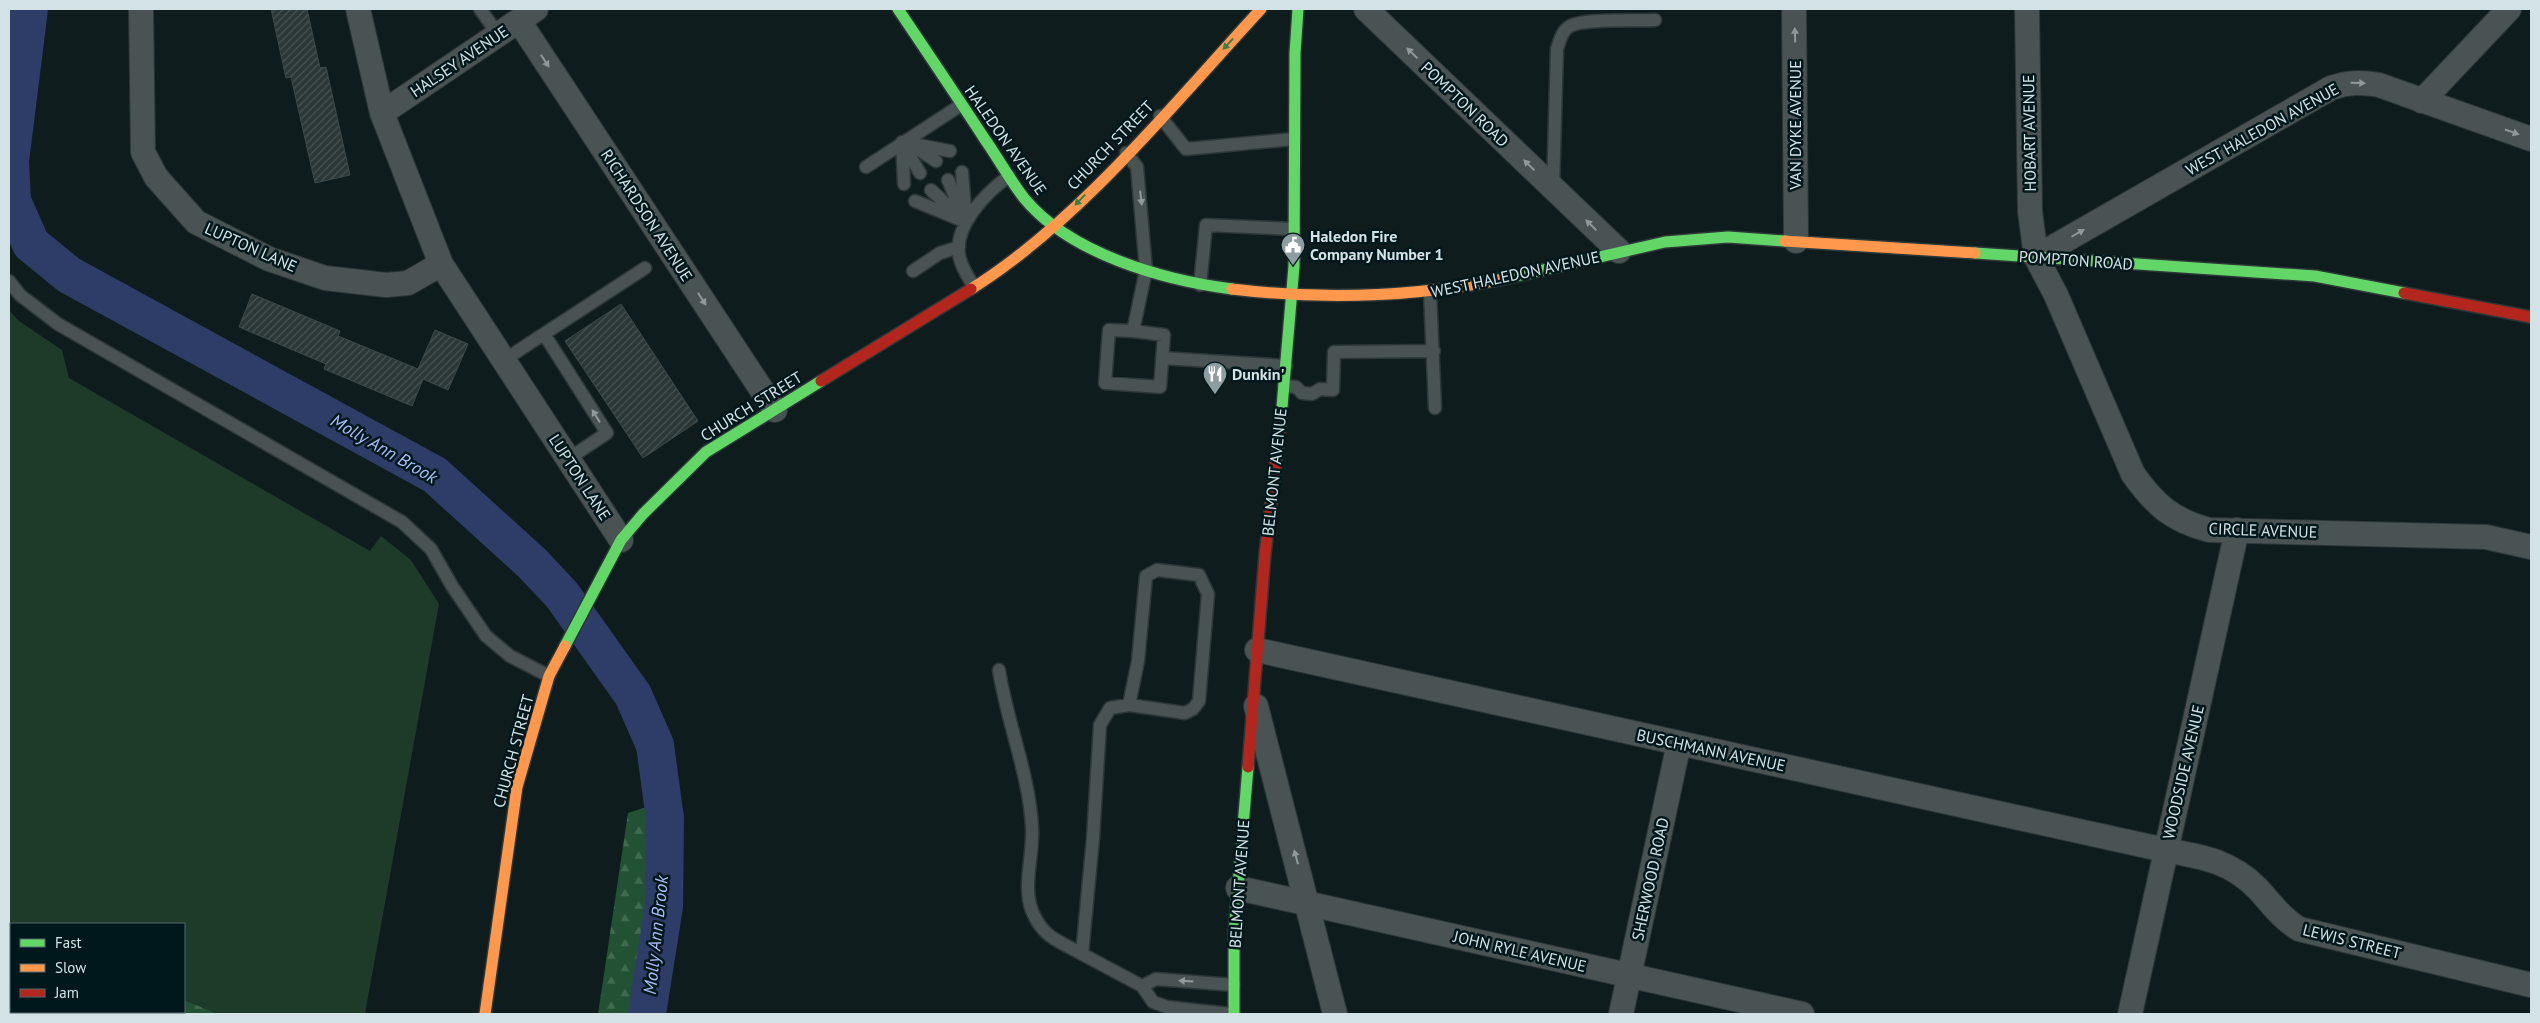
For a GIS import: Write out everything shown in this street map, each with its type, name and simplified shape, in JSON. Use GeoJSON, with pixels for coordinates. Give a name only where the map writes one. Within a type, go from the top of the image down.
{"type":"FeatureCollection","features":[{"type":"Feature","properties":{"kind":"main road","name":"HALEDON AVENUE"},"geometry":{"type":"LineString","coordinates":[[898,9],[1025,199],[1054,225],[1092,248],[1146,270],[1200,286],[1253,293],[1292,295]]}},
{"type":"Feature","properties":{"kind":"main road","name":"CHURCH STREET"},"geometry":{"type":"LineString","coordinates":[[485,1014],[517,787],[549,676],[621,540],[644,514],[706,452],[974,287],[1032,246],[1126,153],[1261,9]]}},
{"type":"Feature","properties":{"kind":"main road","name":"BELMONT AVENUE"},"geometry":{"type":"LineString","coordinates":[[1232,1014],[1238,888],[1257,650],[1290,387],[1286,366],[1292,295],[1295,53],[1298,9]]}},
{"type":"Feature","properties":{"kind":"main road","name":"POMPTON ROAD"},"geometry":{"type":"LineString","coordinates":[[1619,251],[1667,240],[1698,236],[2315,276],[2531,317]]}},
{"type":"Feature","properties":{"kind":"main road","name":"WEST HALEDON AVENUE"},"geometry":{"type":"LineString","coordinates":[[1292,295],[1386,296],[1430,292],[1563,266],[1619,251]]}},
{"type":"Feature","properties":{"kind":"street","name":"LUPTON LANE"},"geometry":{"type":"LineString","coordinates":[[141,9],[143,152],[156,177],[196,222],[269,259],[325,278],[386,285],[408,283],[441,264]]}},
{"type":"Feature","properties":{"kind":"street","name":"LUPTON LANE"},"geometry":{"type":"LineString","coordinates":[[358,9],[382,113],[441,264],[621,540]]}},
{"type":"Feature","properties":{"kind":"street","name":"POMPTON ROAD"},"geometry":{"type":"LineString","coordinates":[[1366,9],[1619,251]]}},
{"type":"Feature","properties":{"kind":"street","name":"VAN DYKE AVENUE"},"geometry":{"type":"LineString","coordinates":[[1794,9],[1796,241]]}},
{"type":"Feature","properties":{"kind":"street","name":"HOBART AVENUE"},"geometry":{"type":"LineString","coordinates":[[2027,9],[2030,211],[2036,258]]}},
{"type":"Feature","properties":{"kind":"street"},"geometry":{"type":"LineString","coordinates":[[2422,101],[2508,9]]}},
{"type":"Feature","properties":{"kind":"street","name":"HALSEY AVENUE"},"geometry":{"type":"LineString","coordinates":[[382,113],[528,15]]}},
{"type":"Feature","properties":{"kind":"street","name":"RICHARDSON AVENUE"},"geometry":{"type":"LineString","coordinates":[[528,15],[774,410]]}},
{"type":"Feature","properties":{"kind":"street","name":"WEST HALEDON AVENUE"},"geometry":{"type":"LineString","coordinates":[[2036,258],[2330,88],[2344,83],[2378,85],[2531,139]]}},
{"type":"Feature","properties":{"kind":"street","name":"CIRCLE AVENUE"},"geometry":{"type":"LineString","coordinates":[[2036,258],[2056,296],[2134,474],[2148,496],[2166,512],[2187,524],[2209,530],[2486,537],[2531,547]]}},
{"type":"Feature","properties":{"kind":"street","name":"WOODSIDE AVENUE"},"geometry":{"type":"LineString","coordinates":[[2130,1014],[2237,530]]}},
{"type":"Feature","properties":{"kind":"street","name":"BUSCHMANN AVENUE"},"geometry":{"type":"LineString","coordinates":[[1257,650],[2165,850]]}},
{"type":"Feature","properties":{"kind":"street","name":"BELMONT AVENUE"},"geometry":{"type":"LineString","coordinates":[[1253,694],[1335,1014]]}},
{"type":"Feature","properties":{"kind":"street","name":"SHERWOOD ROAD"},"geometry":{"type":"LineString","coordinates":[[1620,1014],[1679,743]]}},
{"type":"Feature","properties":{"kind":"street","name":"LEWIS STREET"},"geometry":{"type":"LineString","coordinates":[[2165,850],[2210,858],[2234,868],[2257,888],[2278,913],[2299,929],[2531,985]]}},
{"type":"Feature","properties":{"kind":"street","name":"JOHN RYLE AVENUE"},"geometry":{"type":"LineString","coordinates":[[1238,888],[1802,1014]]}},
{"type":"Feature","properties":{"kind":"lane"},"geometry":{"type":"LineString","coordinates":[[480,9],[498,34]]}},
{"type":"Feature","properties":{"kind":"lane"},"geometry":{"type":"LineString","coordinates":[[1559,194],[1557,48],[1561,35],[1571,26],[1585,22],[1655,20]]}},
{"type":"Feature","properties":{"kind":"lane"},"geometry":{"type":"LineString","coordinates":[[866,167],[961,105]]}},
{"type":"Feature","properties":{"kind":"lane"},"geometry":{"type":"LineString","coordinates":[[1160,116],[1186,149],[1294,139]]}},
{"type":"Feature","properties":{"kind":"lane"},"geometry":{"type":"LineString","coordinates":[[902,142],[950,151]]}},
{"type":"Feature","properties":{"kind":"lane"},"geometry":{"type":"LineString","coordinates":[[902,142],[922,150],[936,160]]}},
{"type":"Feature","properties":{"kind":"lane"},"geometry":{"type":"LineString","coordinates":[[902,142],[920,174]]}},
{"type":"Feature","properties":{"kind":"lane"},"geometry":{"type":"LineString","coordinates":[[902,142],[904,184]]}},
{"type":"Feature","properties":{"kind":"lane"},"geometry":{"type":"LineString","coordinates":[[1126,153],[1137,167],[1146,270],[1133,331]]}},
{"type":"Feature","properties":{"kind":"lane"},"geometry":{"type":"LineString","coordinates":[[962,172],[966,222],[959,247],[959,258],[974,287]]}},
{"type":"Feature","properties":{"kind":"lane"},"geometry":{"type":"LineString","coordinates":[[966,222],[991,189],[1009,176]]}},
{"type":"Feature","properties":{"kind":"lane"},"geometry":{"type":"LineString","coordinates":[[948,180],[966,222]]}},
{"type":"Feature","properties":{"kind":"lane"},"geometry":{"type":"LineString","coordinates":[[931,190],[966,222]]}},
{"type":"Feature","properties":{"kind":"lane"},"geometry":{"type":"LineString","coordinates":[[915,201],[966,222]]}},
{"type":"Feature","properties":{"kind":"lane"},"geometry":{"type":"LineString","coordinates":[[1200,286],[1206,225],[1294,229]]}},
{"type":"Feature","properties":{"kind":"lane"},"geometry":{"type":"LineString","coordinates":[[913,271],[940,253],[959,247]]}},
{"type":"Feature","properties":{"kind":"lane"},"geometry":{"type":"LineString","coordinates":[[504,360],[645,268]]}},
{"type":"Feature","properties":{"kind":"lane"},"geometry":{"type":"LineString","coordinates":[[9,282],[20,295],[58,324],[402,522],[431,548],[452,586],[486,636],[510,656],[549,676]]}},
{"type":"Feature","properties":{"kind":"lane"},"geometry":{"type":"LineString","coordinates":[[1430,292],[1435,408]]}},
{"type":"Feature","properties":{"kind":"lane"},"geometry":{"type":"LineString","coordinates":[[1109,330],[1133,331],[1164,335],[1160,387],[1105,383],[1109,330]]}},
{"type":"Feature","properties":{"kind":"lane"},"geometry":{"type":"LineString","coordinates":[[544,334],[607,433],[568,459]]}},
{"type":"Feature","properties":{"kind":"lane"},"geometry":{"type":"LineString","coordinates":[[1290,387],[1302,393],[1312,394],[1320,390],[1333,390],[1334,352],[1434,351]]}},
{"type":"Feature","properties":{"kind":"lane"},"geometry":{"type":"LineString","coordinates":[[1162,358],[1286,366]]}},
{"type":"Feature","properties":{"kind":"lane"},"geometry":{"type":"LineString","coordinates":[[1082,954],[1093,838],[1100,725],[1110,708],[1129,705],[1185,713],[1193,709],[1199,701],[1208,594],[1199,575],[1157,570],[1146,576],[1138,661],[1129,705]]}},
{"type":"Feature","properties":{"kind":"lane"},"geometry":{"type":"LineString","coordinates":[[999,670],[1003,699],[1024,768],[1032,828],[1028,896],[1032,911],[1046,936],[1142,986],[1153,1002],[1168,1006],[1232,1014]]}},
{"type":"Feature","properties":{"kind":"lane"},"geometry":{"type":"LineString","coordinates":[[1142,986],[1156,979],[1234,985]]}},
{"type":"Feature","properties":{"kind":"green space"},"geometry":{"type":"Polygon","coordinates":[[[9,310],[19,321],[62,350],[69,378],[370,551],[381,536],[411,560],[439,604],[365,1014],[218,1014],[185,1000],[185,923],[10,923],[9,938],[9,310]]]}},
{"type":"Feature","properties":{"kind":"green space"},"geometry":{"type":"Polygon","coordinates":[[[671,799],[665,1014],[598,1014],[628,813],[671,799]]]}},
{"type":"Feature","properties":{"kind":"green space"},"geometry":{"type":"Polygon","coordinates":[[[9,938],[10,1013],[185,1013],[185,1000],[218,1014],[9,1014],[9,938]]]}},
{"type":"Feature","properties":{"kind":"building"},"geometry":{"type":"Polygon","coordinates":[[[271,9],[307,9],[320,68],[326,67],[350,175],[315,183],[291,77],[286,78],[271,9]]]}},
{"type":"Feature","properties":{"kind":"building"},"geometry":{"type":"Polygon","coordinates":[[[252,294],[340,331],[338,336],[418,369],[435,330],[468,344],[448,390],[423,379],[412,406],[324,369],[326,364],[239,327],[252,294]]]}},
{"type":"Feature","properties":{"kind":"building"},"geometry":{"type":"Polygon","coordinates":[[[621,304],[698,421],[643,458],[565,341],[621,304]]]}},
{"type":"Feature","properties":{"kind":"waterway","name":"Molly Ann Brook"},"geometry":{"type":"LineString","coordinates":[[29,9],[10,161],[12,201],[31,244],[69,275],[435,475],[532,563],[562,595],[633,695],[655,745],[665,819],[664,906],[647,1014]]}},
{"type":"Feature","properties":{"kind":"traffic: fast"},"geometry":{"type":"LineString","coordinates":[[898,9],[1019,191],[1043,218],[1066,235],[1119,261],[1177,279],[1232,289]]}},
{"type":"Feature","properties":{"kind":"traffic: fast"},"geometry":{"type":"LineString","coordinates":[[1281,419],[1294,266],[1295,53],[1298,9]]}},
{"type":"Feature","properties":{"kind":"traffic: fast"},"geometry":{"type":"LineString","coordinates":[[1499,280],[1665,242],[1728,237],[1785,241]]}},
{"type":"Feature","properties":{"kind":"traffic: fast"},"geometry":{"type":"LineString","coordinates":[[1975,253],[2315,276],[2404,293]]}},
{"type":"Feature","properties":{"kind":"traffic: fast"},"geometry":{"type":"LineString","coordinates":[[565,646],[621,540],[643,514],[706,452],[821,381]]}},
{"type":"Feature","properties":{"kind":"traffic: fast"},"geometry":{"type":"LineString","coordinates":[[1234,1014],[1234,934],[1248,767]]}},
{"type":"Feature","properties":{"kind":"traffic: slow"},"geometry":{"type":"LineString","coordinates":[[971,289],[1011,262],[1088,195],[1160,121],[1261,9]]}},
{"type":"Feature","properties":{"kind":"traffic: slow"},"geometry":{"type":"LineString","coordinates":[[1785,241],[1975,253]]}},
{"type":"Feature","properties":{"kind":"traffic: slow"},"geometry":{"type":"LineString","coordinates":[[1232,289],[1299,295],[1366,295],[1433,290],[1499,280]]}},
{"type":"Feature","properties":{"kind":"traffic: slow"},"geometry":{"type":"LineString","coordinates":[[485,1014],[517,787],[549,676],[565,646]]}},
{"type":"Feature","properties":{"kind":"traffic: jam"},"geometry":{"type":"LineString","coordinates":[[821,381],[971,289]]}},
{"type":"Feature","properties":{"kind":"traffic: jam"},"geometry":{"type":"LineString","coordinates":[[2404,293],[2531,317]]}},
{"type":"Feature","properties":{"kind":"traffic: jam"},"geometry":{"type":"LineString","coordinates":[[1248,767],[1265,554],[1281,419]]}},
{"type":"Feature","properties":{"kind":"place","name":"Haledon Fire Company Number 1"},"geometry":{"type":"Point","coordinates":[1293,266]}},
{"type":"Feature","properties":{"kind":"place","name":"Dunkin'"},"geometry":{"type":"Point","coordinates":[1215,395]}}]}
